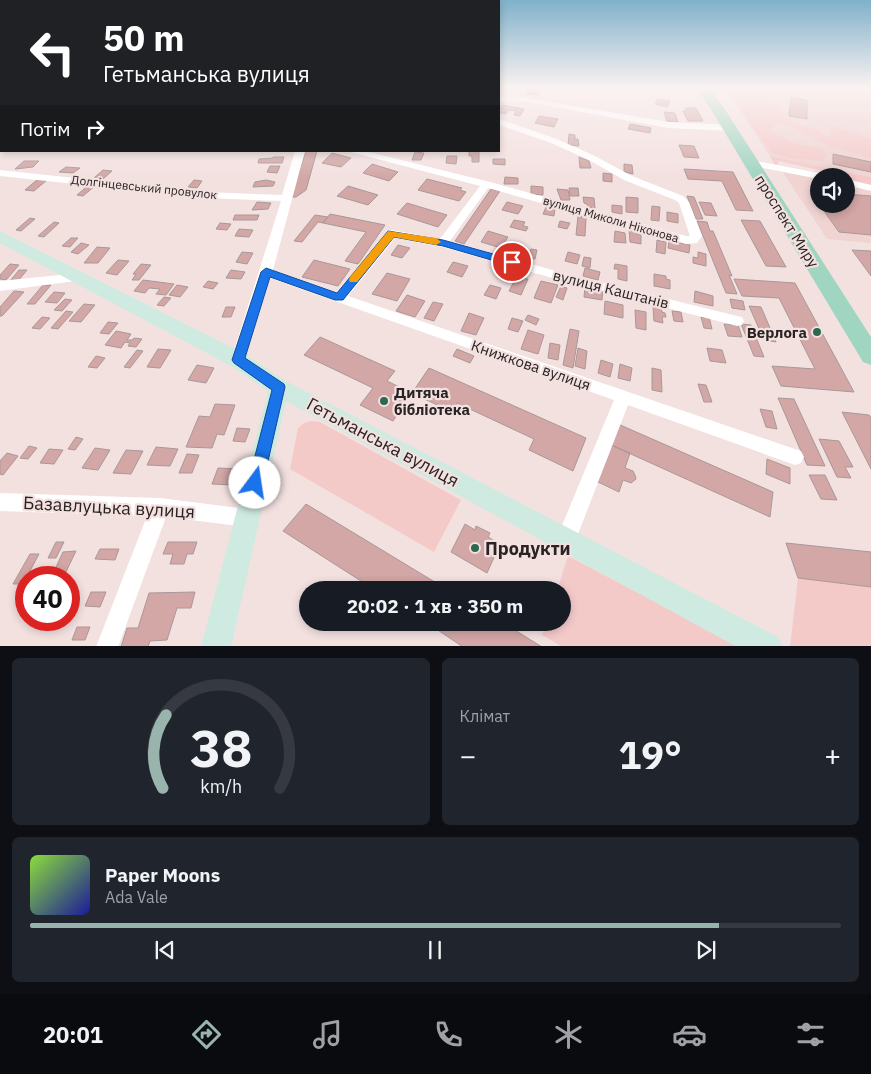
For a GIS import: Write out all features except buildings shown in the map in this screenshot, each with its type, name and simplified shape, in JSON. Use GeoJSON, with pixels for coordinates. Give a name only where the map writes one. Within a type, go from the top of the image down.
{"type":"FeatureCollection","features":[{"type":"Feature","properties":{"kind":"main road","name":"проспект Миру"},"geometry":{"type":"LineString","coordinates":[[723,117],[871,356]]}},
{"type":"Feature","properties":{"kind":"street"},"geometry":{"type":"LineString","coordinates":[[624,117],[668,125],[730,128]]}},
{"type":"Feature","properties":{"kind":"street","name":"вулиця Миколи Ніконова"},"geometry":{"type":"LineString","coordinates":[[356,152],[486,184],[686,240],[693,240],[696,236],[684,202],[679,198],[628,178],[592,158],[554,141],[500,122]]}},
{"type":"Feature","properties":{"kind":"street"},"geometry":{"type":"LineString","coordinates":[[238,360],[288,198],[300,152]]}},
{"type":"Feature","properties":{"kind":"street"},"geometry":{"type":"LineString","coordinates":[[751,163],[810,174]]}},
{"type":"Feature","properties":{"kind":"street","name":"Долгінцевський провулок"},"geometry":{"type":"LineString","coordinates":[[0,172],[206,195],[288,198]]}},
{"type":"Feature","properties":{"kind":"street"},"geometry":{"type":"LineString","coordinates":[[443,243],[486,184]]}},
{"type":"Feature","properties":{"kind":"street"},"geometry":{"type":"LineString","coordinates":[[855,184],[871,188]]}},
{"type":"Feature","properties":{"kind":"street","name":"вулиця Каштанів"},"geometry":{"type":"LineString","coordinates":[[339,298],[392,234],[443,243],[563,277],[737,321]]}},
{"type":"Feature","properties":{"kind":"street","name":"Гетьманська вулиця"},"geometry":{"type":"LineString","coordinates":[[0,236],[238,360],[279,387],[768,646]]}},
{"type":"Feature","properties":{"kind":"street","name":"Книжкова вулиця"},"geometry":{"type":"LineString","coordinates":[[266,272],[795,457]]}},
{"type":"Feature","properties":{"kind":"street"},"geometry":{"type":"LineString","coordinates":[[0,286],[78,277]]}},
{"type":"Feature","properties":{"kind":"street"},"geometry":{"type":"LineString","coordinates":[[216,646],[279,387]]}},
{"type":"Feature","properties":{"kind":"street"},"geometry":{"type":"LineString","coordinates":[[566,540],[623,397]]}},
{"type":"Feature","properties":{"kind":"street","name":"Базавлуцька вулиця"},"geometry":{"type":"LineString","coordinates":[[0,502],[160,506],[247,518]]}},
{"type":"Feature","properties":{"kind":"street"},"geometry":{"type":"LineString","coordinates":[[107,646],[160,506]]}},
{"type":"Feature","properties":{"kind":"shaded area"},"geometry":{"type":"Polygon","coordinates":[[[744,117],[871,117],[871,177],[855,174],[855,168],[828,168],[770,156],[744,117]]]}},
{"type":"Feature","properties":{"kind":"shaded area"},"geometry":{"type":"Polygon","coordinates":[[[747,117],[788,117],[798,124],[814,128],[825,136],[832,137],[830,126],[869,138],[871,140],[871,158],[830,146],[789,126],[777,123],[770,130],[782,138],[795,143],[823,149],[826,156],[823,161],[791,158],[772,153],[747,117]]]}},
{"type":"Feature","properties":{"kind":"shaded area"},"geometry":{"type":"Polygon","coordinates":[[[770,156],[828,168],[810,168],[779,161],[777,165],[774,164],[770,156]]]}},
{"type":"Feature","properties":{"kind":"shaded area"},"geometry":{"type":"Polygon","coordinates":[[[782,171],[810,177],[810,213],[855,213],[855,186],[871,189],[871,243],[827,239],[782,171]]]}},
{"type":"Feature","properties":{"kind":"shaded area"},"geometry":{"type":"Polygon","coordinates":[[[855,174],[871,177],[871,185],[855,182],[855,174]]]}},
{"type":"Feature","properties":{"kind":"shaded area"},"geometry":{"type":"Polygon","coordinates":[[[311,421],[320,422],[461,500],[434,552],[290,469],[298,428],[304,423],[311,421]]]}},
{"type":"Feature","properties":{"kind":"shaded area"},"geometry":{"type":"Polygon","coordinates":[[[568,556],[739,646],[561,646],[542,635],[543,631],[571,631],[571,581],[560,581],[568,556]]]}},
{"type":"Feature","properties":{"kind":"shaded area"},"geometry":{"type":"Polygon","coordinates":[[[798,578],[871,587],[871,646],[790,646],[798,578]]]}},
{"type":"Feature","properties":{"kind":"slow traffic"},"geometry":{"type":"LineString","coordinates":[[354,280],[392,234],[436,242]]}},
{"type":"Feature","properties":{"kind":"place","name":"Beрлога"},"geometry":{"type":"Point","coordinates":[817,332]}},
{"type":"Feature","properties":{"kind":"place","name":"Дитяча бібліотека"},"geometry":{"type":"Point","coordinates":[384,401]}},
{"type":"Feature","properties":{"kind":"place","name":"Продукти"},"geometry":{"type":"Point","coordinates":[475,548]}},
{"type":"Feature","properties":{"kind":"route"},"geometry":{"type":"LineString","coordinates":[[255,483],[279,387],[238,360],[266,272],[339,298],[392,234],[443,243],[512,262]]}}]}
